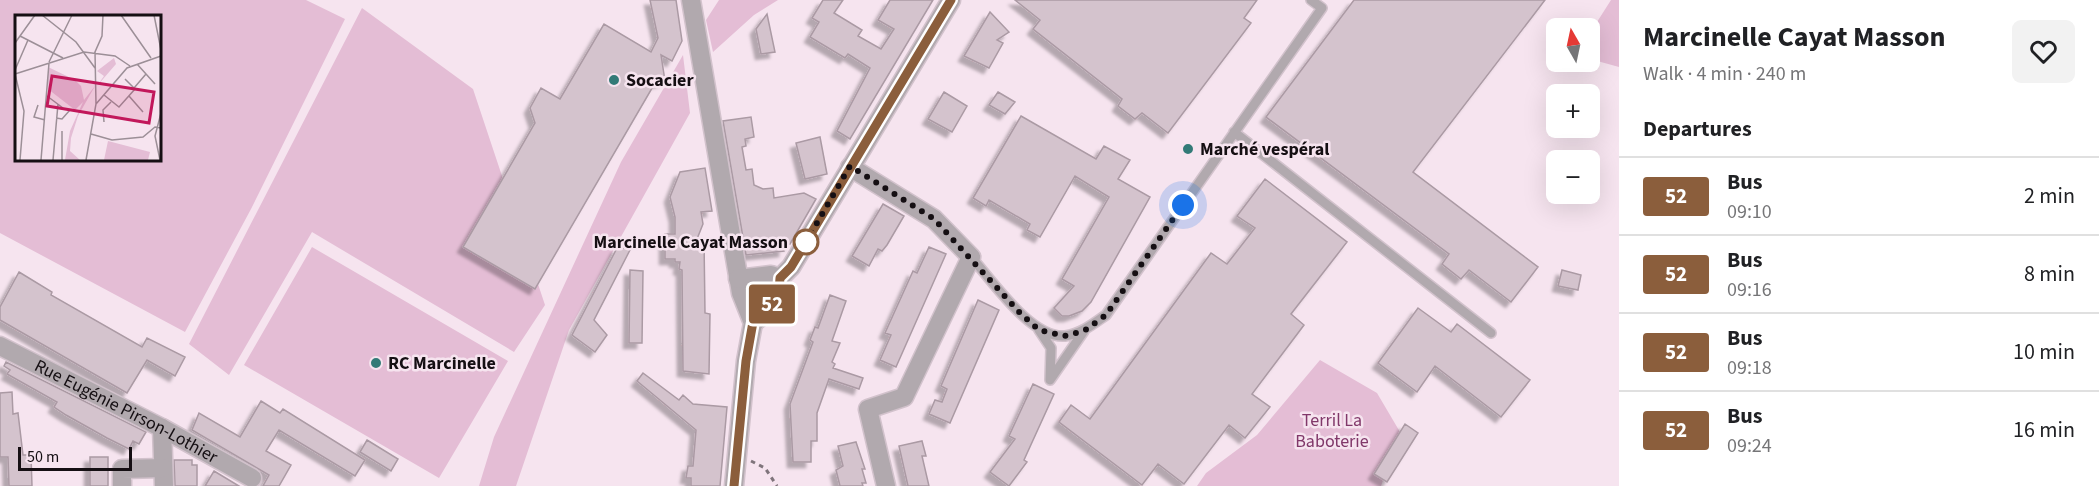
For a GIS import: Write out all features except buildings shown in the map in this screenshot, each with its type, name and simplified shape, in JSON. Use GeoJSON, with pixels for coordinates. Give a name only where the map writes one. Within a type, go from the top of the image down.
{"type":"FeatureCollection","features":[{"type":"Feature","properties":{"kind":"street"},"geometry":{"type":"LineString","coordinates":[[691,0],[738,279],[743,303],[753,322],[746,361],[734,486]]}},
{"type":"Feature","properties":{"kind":"street"},"geometry":{"type":"LineString","coordinates":[[753,322],[768,309],[778,295],[780,278],[791,267],[951,0]]}},
{"type":"Feature","properties":{"kind":"street"},"geometry":{"type":"LineString","coordinates":[[850,166],[934,219],[971,257],[904,397],[868,409],[886,486]]}},
{"type":"Feature","properties":{"kind":"street"},"geometry":{"type":"LineString","coordinates":[[738,279],[771,275],[780,278]]}},
{"type":"Feature","properties":{"kind":"street","name":"Rue Eugénie Pirson-Lothier"},"geometry":{"type":"LineString","coordinates":[[0,346],[162,428],[252,478]]}},
{"type":"Feature","properties":{"kind":"street"},"geometry":{"type":"LineString","coordinates":[[122,486],[122,470],[163,477],[162,428]]}},
{"type":"Feature","properties":{"kind":"lane"},"geometry":{"type":"LineString","coordinates":[[971,257],[1039,330],[1051,348],[1050,380],[1084,331],[1106,315],[1322,8],[1311,0]]}},
{"type":"Feature","properties":{"kind":"lane"},"geometry":{"type":"LineString","coordinates":[[1234,132],[1491,333]]}},
{"type":"Feature","properties":{"kind":"lane"},"geometry":{"type":"LineString","coordinates":[[1039,330],[1064,336],[1084,331]]}},
{"type":"Feature","properties":{"kind":"path"},"geometry":{"type":"LineString","coordinates":[[736,458],[761,465],[777,486]]}},
{"type":"Feature","properties":{"kind":"green space"},"geometry":{"type":"Polygon","coordinates":[[[0,0],[306,0],[345,19],[251,209],[185,332],[0,233],[0,0]]]}},
{"type":"Feature","properties":{"kind":"green space"},"geometry":{"type":"Polygon","coordinates":[[[719,0],[778,0],[754,15],[713,52],[706,20],[719,0]]]}},
{"type":"Feature","properties":{"kind":"green space"},"geometry":{"type":"Polygon","coordinates":[[[1611,0],[1619,0],[1619,67],[1600,62],[1600,18],[1611,0]]]}},
{"type":"Feature","properties":{"kind":"green space"},"geometry":{"type":"Polygon","coordinates":[[[362,8],[473,89],[545,305],[514,352],[312,232],[229,375],[189,344],[362,8]]]}},
{"type":"Feature","properties":{"kind":"green space"},"geometry":{"type":"Polygon","coordinates":[[[683,55],[690,113],[569,330],[516,486],[479,486],[494,437],[621,162],[683,55]]]}},
{"type":"Feature","properties":{"kind":"green space","name":"RC Marcinelle"},"geometry":{"type":"Polygon","coordinates":[[[312,247],[508,361],[439,478],[244,365],[312,247]]]}},
{"type":"Feature","properties":{"kind":"green space","name":"Terril La Baboterie"},"geometry":{"type":"Polygon","coordinates":[[[1320,360],[1377,393],[1400,432],[1381,486],[1197,486],[1206,473],[1257,435],[1320,360]]]}},
{"type":"Feature","properties":{"kind":"bus line","name":"52"},"geometry":{"type":"LineString","coordinates":[[734,486],[746,361],[753,322],[760,318],[778,295],[780,278],[791,267],[951,0]]}},
{"type":"Feature","properties":{"kind":"place","name":"Socacier"},"geometry":{"type":"Point","coordinates":[614,80]}},
{"type":"Feature","properties":{"kind":"place","name":"Marché vespéral"},"geometry":{"type":"Point","coordinates":[1188,149]}},
{"type":"Feature","properties":{"kind":"place","name":"Marcinelle Cayat Masson"},"geometry":{"type":"Point","coordinates":[806,242]}},
{"type":"Feature","properties":{"kind":"place","name":"RC Marcinelle"},"geometry":{"type":"Point","coordinates":[376,363]}},
{"type":"Feature","properties":{"kind":"route"},"geometry":{"type":"LineString","coordinates":[[806,242],[850,166],[934,219],[1021,314],[1039,330],[1064,336],[1084,331],[1106,315],[1183,205]]}}]}
